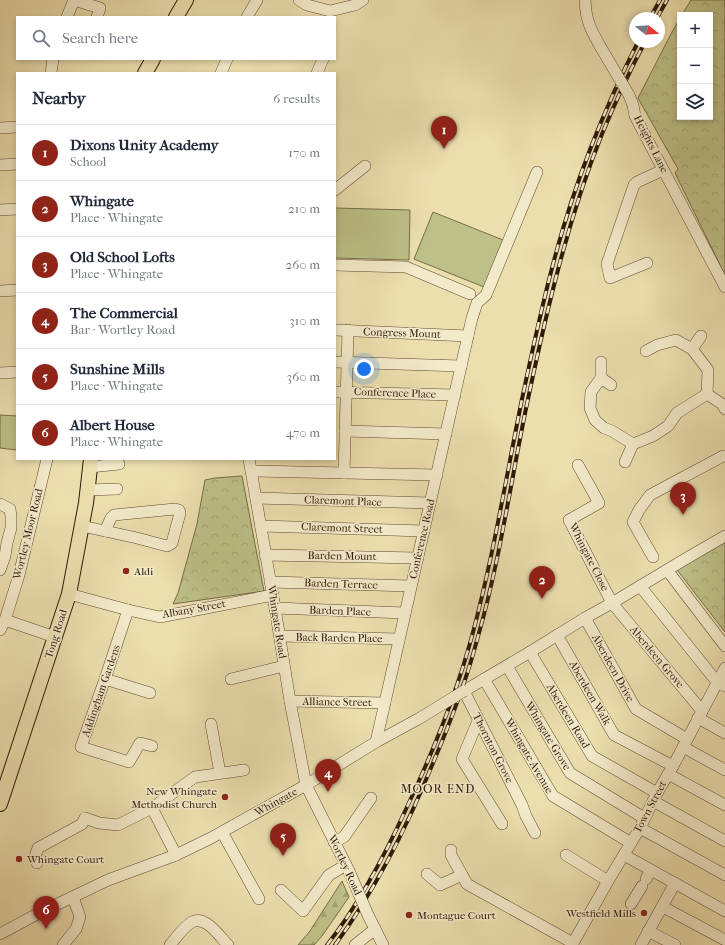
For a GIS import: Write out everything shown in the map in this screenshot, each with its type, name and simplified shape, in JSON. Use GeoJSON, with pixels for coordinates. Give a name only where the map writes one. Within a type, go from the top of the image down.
{"type":"FeatureCollection","features":[{"type":"Feature","properties":{"kind":"main road"},"geometry":{"type":"LineString","coordinates":[[177,16],[186,0]]}},
{"type":"Feature","properties":{"kind":"main road"},"geometry":{"type":"LineString","coordinates":[[146,72],[152,60]]}},
{"type":"Feature","properties":{"kind":"main road","name":"Tong Road"},"geometry":{"type":"LineString","coordinates":[[0,804],[69,594],[86,503],[90,463]]}},
{"type":"Feature","properties":{"kind":"street"},"geometry":{"type":"LineString","coordinates":[[67,16],[74,0],[100,8],[97,16]]}},
{"type":"Feature","properties":{"kind":"street"},"geometry":{"type":"LineString","coordinates":[[248,16],[257,0]]}},
{"type":"Feature","properties":{"kind":"street"},"geometry":{"type":"LineString","coordinates":[[299,0],[329,14],[363,0]]}},
{"type":"Feature","properties":{"kind":"street","name":"Heights Lane"},"geometry":{"type":"LineString","coordinates":[[585,0],[586,18],[588,24],[629,95],[635,116],[725,287]]}},
{"type":"Feature","properties":{"kind":"street"},"geometry":{"type":"LineString","coordinates":[[51,72],[53,60]]}},
{"type":"Feature","properties":{"kind":"street"},"geometry":{"type":"LineString","coordinates":[[221,72],[227,60]]}},
{"type":"Feature","properties":{"kind":"street"},"geometry":{"type":"LineString","coordinates":[[317,72],[323,60]]}},
{"type":"Feature","properties":{"kind":"street"},"geometry":{"type":"LineString","coordinates":[[0,128],[16,127]]}},
{"type":"Feature","properties":{"kind":"street"},"geometry":{"type":"LineString","coordinates":[[0,165],[16,164]]}},
{"type":"Feature","properties":{"kind":"street"},"geometry":{"type":"LineString","coordinates":[[336,189],[365,166]]}},
{"type":"Feature","properties":{"kind":"street"},"geometry":{"type":"LineString","coordinates":[[647,263],[610,278],[607,264],[634,185],[637,182],[663,170]]}},
{"type":"Feature","properties":{"kind":"street","name":"Conference Road"},"geometry":{"type":"LineString","coordinates":[[376,742],[472,318],[477,303],[486,295],[537,172]]}},
{"type":"Feature","properties":{"kind":"street"},"geometry":{"type":"LineString","coordinates":[[0,210],[16,209]]}},
{"type":"Feature","properties":{"kind":"street"},"geometry":{"type":"LineString","coordinates":[[336,265],[406,267],[470,294]]}},
{"type":"Feature","properties":{"kind":"street"},"geometry":{"type":"LineString","coordinates":[[0,291],[16,290]]}},
{"type":"Feature","properties":{"kind":"street","name":"Congress Mount"},"geometry":{"type":"LineString","coordinates":[[336,330],[468,336]]}},
{"type":"Feature","properties":{"kind":"street"},"geometry":{"type":"LineString","coordinates":[[344,472],[345,431],[341,392],[347,362],[348,330]]}},
{"type":"Feature","properties":{"kind":"street"},"geometry":{"type":"LineString","coordinates":[[692,349],[701,336]]}},
{"type":"Feature","properties":{"kind":"street"},"geometry":{"type":"LineString","coordinates":[[646,351],[657,345],[676,340],[692,349],[708,370],[707,394]]}},
{"type":"Feature","properties":{"kind":"street"},"geometry":{"type":"LineString","coordinates":[[336,362],[462,366]]}},
{"type":"Feature","properties":{"kind":"street"},"geometry":{"type":"LineString","coordinates":[[601,362],[601,378],[590,392],[590,408],[595,420],[604,428],[612,431],[633,444]]}},
{"type":"Feature","properties":{"kind":"street"},"geometry":{"type":"LineString","coordinates":[[0,373],[16,372]]}},
{"type":"Feature","properties":{"kind":"street"},"geometry":{"type":"LineString","coordinates":[[601,378],[611,385]]}},
{"type":"Feature","properties":{"kind":"street","name":"Conference Place"},"geometry":{"type":"LineString","coordinates":[[341,392],[455,395]]}},
{"type":"Feature","properties":{"kind":"street"},"geometry":{"type":"LineString","coordinates":[[707,394],[722,404],[725,409]]}},
{"type":"Feature","properties":{"kind":"street"},"geometry":{"type":"LineString","coordinates":[[625,462],[633,444],[653,436],[668,426],[677,413],[707,394]]}},
{"type":"Feature","properties":{"kind":"street"},"geometry":{"type":"LineString","coordinates":[[345,431],[446,434]]}},
{"type":"Feature","properties":{"kind":"street"},"geometry":{"type":"LineString","coordinates":[[653,557],[633,522],[639,510],[650,495],[725,456]]}},
{"type":"Feature","properties":{"kind":"street","name":"Wortley Moor Road"},"geometry":{"type":"LineString","coordinates":[[0,630],[5,620],[19,575],[47,460]]}},
{"type":"Feature","properties":{"kind":"street","name":"Whingate Road"},"geometry":{"type":"LineString","coordinates":[[249,460],[290,701],[306,785]]}},
{"type":"Feature","properties":{"kind":"street"},"geometry":{"type":"LineString","coordinates":[[90,463],[119,464]]}},
{"type":"Feature","properties":{"kind":"street","name":"Whingate Close"},"geometry":{"type":"LineString","coordinates":[[578,465],[599,503],[569,520],[612,603]]}},
{"type":"Feature","properties":{"kind":"street"},"geometry":{"type":"LineString","coordinates":[[251,470],[437,475]]}},
{"type":"Feature","properties":{"kind":"street"},"geometry":{"type":"LineString","coordinates":[[88,490],[117,489]]}},
{"type":"Feature","properties":{"kind":"street","name":"Claremont Place"},"geometry":{"type":"LineString","coordinates":[[256,498],[430,503]]}},
{"type":"Feature","properties":{"kind":"street"},"geometry":{"type":"LineString","coordinates":[[0,504],[10,509],[11,528],[5,556],[0,570]]}},
{"type":"Feature","properties":{"kind":"street"},"geometry":{"type":"LineString","coordinates":[[82,526],[167,546],[172,543],[180,513],[179,510],[175,509],[114,515],[105,531]]}},
{"type":"Feature","properties":{"kind":"street","name":"Claremont Street"},"geometry":{"type":"LineString","coordinates":[[261,526],[424,531]]}},
{"type":"Feature","properties":{"kind":"street","name":"Whingate"},"geometry":{"type":"LineString","coordinates":[[0,934],[41,912],[108,880],[176,855],[222,832],[420,718],[464,692],[484,678],[507,666],[585,618],[725,536]]}},
{"type":"Feature","properties":{"kind":"street","name":"Barden Mount"},"geometry":{"type":"LineString","coordinates":[[265,554],[418,558]]}},
{"type":"Feature","properties":{"kind":"street"},"geometry":{"type":"LineString","coordinates":[[667,570],[725,646]]}},
{"type":"Feature","properties":{"kind":"street","name":"Barden Terrace"},"geometry":{"type":"LineString","coordinates":[[270,582],[411,586]]}},
{"type":"Feature","properties":{"kind":"street"},"geometry":{"type":"LineString","coordinates":[[640,586],[721,684]]}},
{"type":"Feature","properties":{"kind":"street","name":"Albany Street"},"geometry":{"type":"LineString","coordinates":[[69,594],[160,617],[273,595]]}},
{"type":"Feature","properties":{"kind":"street","name":"Aberdeen Grove"},"geometry":{"type":"LineString","coordinates":[[612,603],[700,715]]}},
{"type":"Feature","properties":{"kind":"street","name":"Barden Place"},"geometry":{"type":"LineString","coordinates":[[275,608],[405,613]]}},
{"type":"Feature","properties":{"kind":"street","name":"Addingham Gardens"},"geometry":{"type":"LineString","coordinates":[[128,610],[81,748],[129,762],[140,743],[152,746]]}},
{"type":"Feature","properties":{"kind":"street","name":"Aberdeen Drive"},"geometry":{"type":"LineString","coordinates":[[585,618],[636,709],[725,770]]}},
{"type":"Feature","properties":{"kind":"street"},"geometry":{"type":"LineString","coordinates":[[5,620],[55,637]]}},
{"type":"Feature","properties":{"kind":"street","name":"Aberdeen Walk"},"geometry":{"type":"LineString","coordinates":[[558,635],[614,735],[725,805]]}},
{"type":"Feature","properties":{"kind":"street","name":"Back Barden Place"},"geometry":{"type":"LineString","coordinates":[[280,636],[399,639]]}},
{"type":"Feature","properties":{"kind":"street","name":"Aberdeen Road"},"geometry":{"type":"LineString","coordinates":[[530,652],[592,756],[725,841]]}},
{"type":"Feature","properties":{"kind":"street"},"geometry":{"type":"LineString","coordinates":[[231,680],[284,666]]}},
{"type":"Feature","properties":{"kind":"street","name":"Whingate Grove"},"geometry":{"type":"LineString","coordinates":[[507,666],[570,774],[642,823],[725,875]]}},
{"type":"Feature","properties":{"kind":"street","name":"Town Street"},"geometry":{"type":"LineString","coordinates":[[573,944],[642,823],[700,715],[721,684],[725,668]]}},
{"type":"Feature","properties":{"kind":"street","name":"Whingate Avenue"},"geometry":{"type":"LineString","coordinates":[[484,678],[553,796],[630,843]]}},
{"type":"Feature","properties":{"kind":"street"},"geometry":{"type":"LineString","coordinates":[[105,679],[150,692]]}},
{"type":"Feature","properties":{"kind":"street","name":"Thornton Grove"},"geometry":{"type":"LineString","coordinates":[[464,692],[535,833]]}},
{"type":"Feature","properties":{"kind":"street","name":"Alliance Street"},"geometry":{"type":"LineString","coordinates":[[290,701],[385,703]]}},
{"type":"Feature","properties":{"kind":"street"},"geometry":{"type":"LineString","coordinates":[[700,715],[725,733]]}},
{"type":"Feature","properties":{"kind":"street"},"geometry":{"type":"LineString","coordinates":[[478,721],[462,759],[502,824]]}},
{"type":"Feature","properties":{"kind":"street"},"geometry":{"type":"LineString","coordinates":[[211,724],[220,773]]}},
{"type":"Feature","properties":{"kind":"street"},"geometry":{"type":"LineString","coordinates":[[38,864],[35,857],[38,848],[82,824],[85,818],[99,823],[118,825],[152,808],[195,777],[244,770]]}},
{"type":"Feature","properties":{"kind":"street","name":"Wortley Road"},"geometry":{"type":"LineString","coordinates":[[306,785],[383,945]]}},
{"type":"Feature","properties":{"kind":"street"},"geometry":{"type":"LineString","coordinates":[[334,842],[344,837],[371,798]]}},
{"type":"Feature","properties":{"kind":"street"},"geometry":{"type":"LineString","coordinates":[[152,808],[176,855]]}},
{"type":"Feature","properties":{"kind":"street"},"geometry":{"type":"LineString","coordinates":[[222,832],[259,899]]}},
{"type":"Feature","properties":{"kind":"street"},"geometry":{"type":"LineString","coordinates":[[451,850],[451,855],[467,884],[573,944]]}},
{"type":"Feature","properties":{"kind":"street"},"geometry":{"type":"LineString","coordinates":[[566,855],[608,881]]}},
{"type":"Feature","properties":{"kind":"street"},"geometry":{"type":"LineString","coordinates":[[624,855],[646,878],[675,883],[725,911]]}},
{"type":"Feature","properties":{"kind":"street"},"geometry":{"type":"LineString","coordinates":[[281,890],[303,911],[329,875],[347,868]]}},
{"type":"Feature","properties":{"kind":"street"},"geometry":{"type":"LineString","coordinates":[[427,874],[440,885],[462,875]]}},
{"type":"Feature","properties":{"kind":"street"},"geometry":{"type":"LineString","coordinates":[[631,904],[646,878]]}},
{"type":"Feature","properties":{"kind":"street"},"geometry":{"type":"LineString","coordinates":[[640,945],[663,907],[675,883]]}},
{"type":"Feature","properties":{"kind":"street"},"geometry":{"type":"LineString","coordinates":[[63,945],[76,929],[80,917],[73,897]]}},
{"type":"Feature","properties":{"kind":"street"},"geometry":{"type":"LineString","coordinates":[[663,907],[725,940]]}},
{"type":"Feature","properties":{"kind":"street"},"geometry":{"type":"LineString","coordinates":[[170,945],[187,926],[194,921],[205,922],[228,945]]}},
{"type":"Feature","properties":{"kind":"street"},"geometry":{"type":"LineString","coordinates":[[355,945],[375,929]]}},
{"type":"Feature","properties":{"kind":"street"},"geometry":{"type":"LineString","coordinates":[[648,931],[675,945]]}},
{"type":"Feature","properties":{"kind":"green space"},"geometry":{"type":"Polygon","coordinates":[[[691,0],[725,0],[725,275],[675,173],[678,169],[638,98],[677,23],[677,120],[713,120],[713,12],[684,12],[691,0]]]}},
{"type":"Feature","properties":{"kind":"green space"},"geometry":{"type":"Polygon","coordinates":[[[336,208],[410,210],[409,260],[336,258],[336,208]]]}},
{"type":"Feature","properties":{"kind":"green space"},"geometry":{"type":"Polygon","coordinates":[[[433,212],[503,240],[484,287],[414,259],[433,212]]]}},
{"type":"Feature","properties":{"kind":"green space"},"geometry":{"type":"Polygon","coordinates":[[[0,415],[16,416],[16,450],[0,448],[0,415]]]}},
{"type":"Feature","properties":{"kind":"green space"},"geometry":{"type":"Polygon","coordinates":[[[242,476],[264,591],[173,604],[178,593],[197,524],[205,480],[242,476]]]}},
{"type":"Feature","properties":{"kind":"green space"},"geometry":{"type":"Polygon","coordinates":[[[725,533],[725,632],[674,566],[725,533]]]}},
{"type":"Feature","properties":{"kind":"green space"},"geometry":{"type":"Polygon","coordinates":[[[342,881],[349,897],[314,945],[298,945],[310,931],[342,881]]]}},
{"type":"Feature","properties":{"kind":"railway"},"geometry":{"type":"LineString","coordinates":[[653,12],[660,0]]}},
{"type":"Feature","properties":{"kind":"railway"},"geometry":{"type":"LineString","coordinates":[[660,12],[667,0]]}},
{"type":"Feature","properties":{"kind":"railway"},"geometry":{"type":"LineString","coordinates":[[327,945],[361,896],[390,843],[426,765],[459,680],[480,607],[522,399],[543,304],[559,242],[599,126],[635,48]]}},
{"type":"Feature","properties":{"kind":"railway"},"geometry":{"type":"LineString","coordinates":[[335,945],[364,902],[390,857],[423,787],[463,687],[473,656],[492,580],[535,365],[559,265],[579,199],[602,134],[622,88],[642,48]]}},
{"type":"Feature","properties":{"kind":"place","name":"Dixons Unity Academy"},"geometry":{"type":"Point","coordinates":[444,149]}},
{"type":"Feature","properties":{"kind":"place","name":"Old School Lofts"},"geometry":{"type":"Point","coordinates":[683,515]}},
{"type":"Feature","properties":{"kind":"place","name":"Aldi"},"geometry":{"type":"Point","coordinates":[126,571]}},
{"type":"Feature","properties":{"kind":"place","name":"Whingate"},"geometry":{"type":"Point","coordinates":[542,599]}},
{"type":"Feature","properties":{"kind":"place","name":"The Commercial"},"geometry":{"type":"Point","coordinates":[328,792]}},
{"type":"Feature","properties":{"kind":"place","name":"New Whingate Methodist Church"},"geometry":{"type":"Point","coordinates":[225,797]}},
{"type":"Feature","properties":{"kind":"place","name":"Sunshine Mills"},"geometry":{"type":"Point","coordinates":[283,856]}},
{"type":"Feature","properties":{"kind":"place","name":"Whingate Court"},"geometry":{"type":"Point","coordinates":[19,859]}},
{"type":"Feature","properties":{"kind":"place","name":"Westfield Mills"},"geometry":{"type":"Point","coordinates":[644,913]}},
{"type":"Feature","properties":{"kind":"place","name":"Montague Court"},"geometry":{"type":"Point","coordinates":[409,915]}},
{"type":"Feature","properties":{"kind":"place","name":"Albert House"},"geometry":{"type":"Point","coordinates":[46,929]}},
{"type":"Feature","properties":{"kind":"district","name":"MOOR END"},"geometry":{"type":"Point","coordinates":[438,789]}}]}
